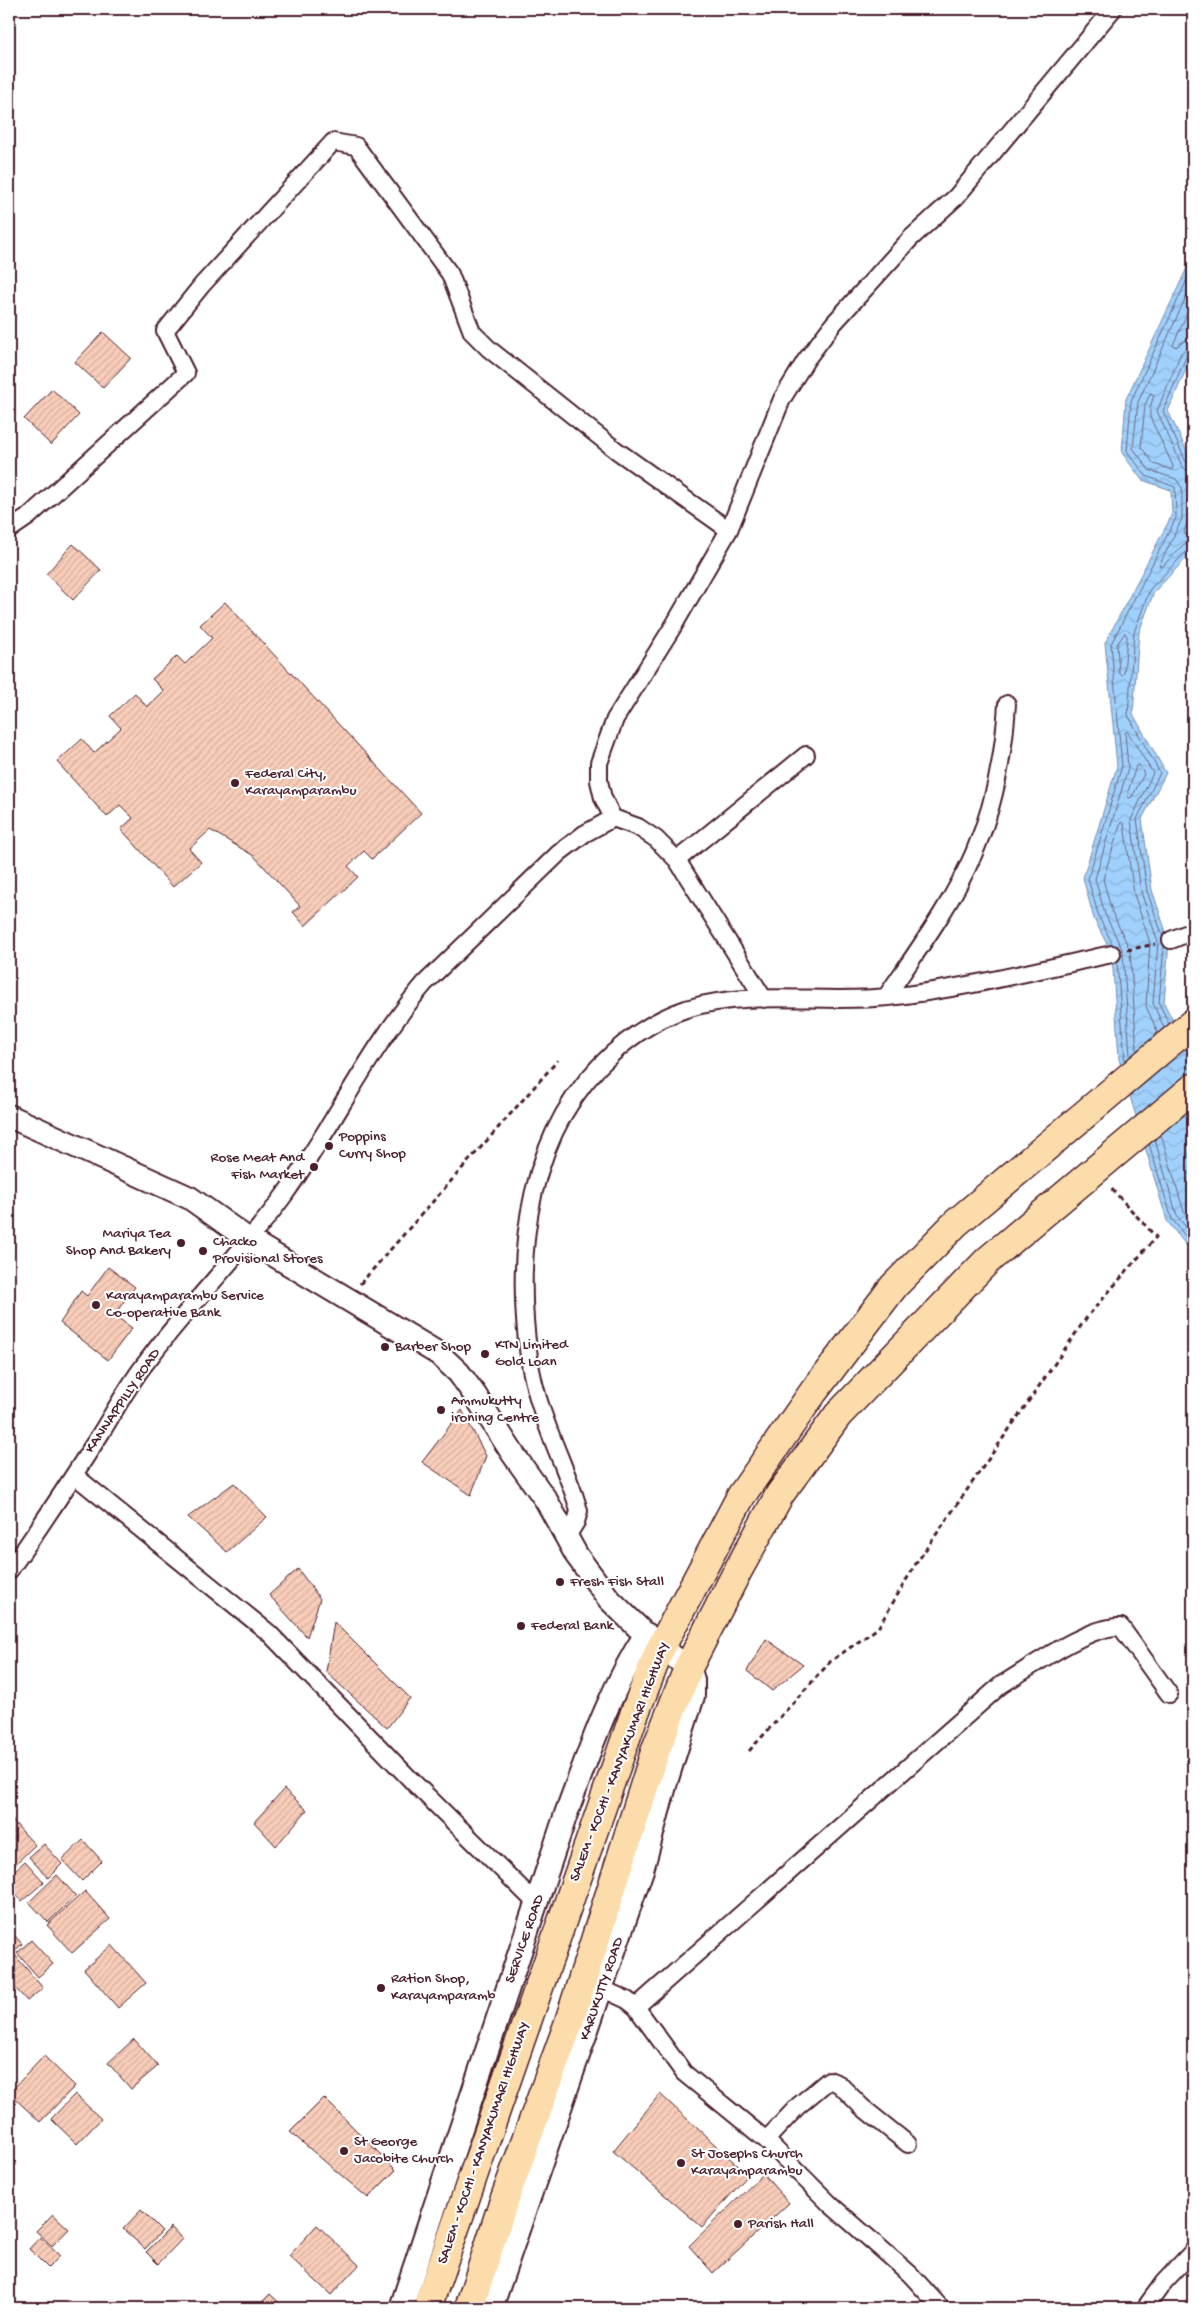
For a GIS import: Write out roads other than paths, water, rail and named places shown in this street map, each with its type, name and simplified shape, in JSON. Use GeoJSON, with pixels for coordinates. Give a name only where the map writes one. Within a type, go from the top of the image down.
{"type":"FeatureCollection","features":[{"type":"Feature","properties":{"kind":"highway","name":"SALEM - KOCHI - KANYAKUMARI HIGHWAY"},"geometry":{"type":"LineString","coordinates":[[427,2308],[602,1804],[653,1642],[741,1496],[814,1391],[894,1286],[956,1222],[1193,1023]]}},
{"type":"Feature","properties":{"kind":"highway","name":"SALEM - KOCHI - KANYAKUMARI HIGHWAY"},"geometry":{"type":"LineString","coordinates":[[468,2308],[501,2209],[568,2025],[656,1749],[689,1666],[780,1494],[838,1415],[988,1260],[1193,1088]]}},
{"type":"Feature","properties":{"kind":"street"},"geometry":{"type":"LineString","coordinates":[[764,999],[677,860],[656,839],[638,826],[613,818],[603,798],[599,781],[599,763],[615,719],[674,625],[729,530],[782,400],[806,360],[834,323],[911,238],[956,198],[1113,9]]}},
{"type":"Feature","properties":{"kind":"street"},"geometry":{"type":"LineString","coordinates":[[9,530],[28,517],[186,373],[165,331],[202,285],[333,142],[356,146],[450,274],[472,332],[489,349],[616,450],[729,530]]}},
{"type":"Feature","properties":{"kind":"street"},"geometry":{"type":"LineString","coordinates":[[886,997],[946,906],[974,855],[982,833],[1000,764],[1007,704]]}},
{"type":"Feature","properties":{"kind":"street"},"geometry":{"type":"LineString","coordinates":[[677,860],[806,755]]}},
{"type":"Feature","properties":{"kind":"street","name":"KANNAPPILLY ROAD"},"geometry":{"type":"LineString","coordinates":[[9,1572],[74,1475],[147,1360],[249,1240],[316,1149],[389,1029],[425,983],[559,853],[584,834],[613,818]]}},
{"type":"Feature","properties":{"kind":"street"},"geometry":{"type":"LineString","coordinates":[[1171,940],[1193,931]]}},
{"type":"Feature","properties":{"kind":"street"},"geometry":{"type":"LineString","coordinates":[[566,1538],[579,1516],[578,1504],[543,1416],[529,1359],[526,1331],[526,1234],[539,1168],[550,1139],[567,1109],[590,1076],[621,1045],[653,1023],[687,1009],[726,1002],[764,999],[886,997],[966,986],[1112,954]]}},
{"type":"Feature","properties":{"kind":"street"},"geometry":{"type":"LineString","coordinates":[[9,1116],[190,1198],[249,1240],[439,1354],[459,1373],[546,1500],[566,1538],[609,1599],[653,1642],[689,1666]]}},
{"type":"Feature","properties":{"kind":"street"},"geometry":{"type":"LineString","coordinates":[[74,1475],[269,1633],[412,1781],[537,1904]]}},
{"type":"Feature","properties":{"kind":"street"},"geometry":{"type":"LineString","coordinates":[[636,2007],[1001,1685],[1069,1644],[1110,1626],[1121,1627],[1169,1694]]}},
{"type":"Feature","properties":{"kind":"street","name":"SERVICE ROAD"},"geometry":{"type":"LineString","coordinates":[[401,2308],[595,1736],[628,1662],[653,1642]]}},
{"type":"Feature","properties":{"kind":"street","name":"KARUKUTTY ROAD"},"geometry":{"type":"LineString","coordinates":[[491,2308],[603,1989],[642,1870],[666,1782],[693,1696],[693,1680],[689,1666]]}},
{"type":"Feature","properties":{"kind":"street"},"geometry":{"type":"LineString","coordinates":[[603,1989],[627,2000],[636,2007],[684,2073],[766,2140],[831,2205],[910,2274],[941,2308]]}},
{"type":"Feature","properties":{"kind":"street"},"geometry":{"type":"LineString","coordinates":[[766,2140],[798,2106],[829,2080],[839,2084],[862,2106],[908,2144]]}},
{"type":"Feature","properties":{"kind":"street"},"geometry":{"type":"LineString","coordinates":[[1145,2308],[1164,2282],[1193,2251]]}},
{"type":"Feature","properties":{"kind":"water"},"geometry":{"type":"Polygon","coordinates":[[[1193,255],[1193,353],[1168,411],[1193,464],[1193,551],[1154,592],[1139,632],[1133,714],[1166,773],[1142,819],[1152,890],[1169,941],[1164,1003],[1193,1060],[1193,1254],[1167,1221],[1119,1059],[1112,954],[1094,919],[1083,878],[1117,766],[1105,643],[1172,515],[1171,490],[1142,480],[1122,453],[1126,399],[1193,255]]]}},
{"type":"Feature","properties":{"kind":"place","name":"Federal City, Karayamparambu"},"geometry":{"type":"Point","coordinates":[235,783]}},
{"type":"Feature","properties":{"kind":"place","name":"Poppins Curry Shop"},"geometry":{"type":"Point","coordinates":[329,1146]}},
{"type":"Feature","properties":{"kind":"place","name":"Rose Meat And Fish Market"},"geometry":{"type":"Point","coordinates":[314,1167]}},
{"type":"Feature","properties":{"kind":"place","name":"Mariya Tea Shop And Bakery"},"geometry":{"type":"Point","coordinates":[181,1243]}},
{"type":"Feature","properties":{"kind":"place","name":"Chacko Provisional Stores"},"geometry":{"type":"Point","coordinates":[203,1251]}},
{"type":"Feature","properties":{"kind":"place","name":"Karayamparambu Service Co-operative Bank"},"geometry":{"type":"Point","coordinates":[96,1305]}},
{"type":"Feature","properties":{"kind":"place","name":"Barber Shop"},"geometry":{"type":"Point","coordinates":[385,1347]}},
{"type":"Feature","properties":{"kind":"place","name":"KTN Limited Gold Loan"},"geometry":{"type":"Point","coordinates":[485,1354]}},
{"type":"Feature","properties":{"kind":"place","name":"Ammukutty ironing Centre"},"geometry":{"type":"Point","coordinates":[441,1410]}},
{"type":"Feature","properties":{"kind":"place","name":"Fresh Fish Stall"},"geometry":{"type":"Point","coordinates":[560,1582]}},
{"type":"Feature","properties":{"kind":"place","name":"Federal Bank"},"geometry":{"type":"Point","coordinates":[521,1626]}},
{"type":"Feature","properties":{"kind":"place","name":"Ration Shop, Karayamparamb"},"geometry":{"type":"Point","coordinates":[381,1988]}},
{"type":"Feature","properties":{"kind":"place","name":"St George Jacobite Church"},"geometry":{"type":"Point","coordinates":[344,2151]}},
{"type":"Feature","properties":{"kind":"place","name":"St Josephs Church Karayamparambu"},"geometry":{"type":"Point","coordinates":[681,2163]}},
{"type":"Feature","properties":{"kind":"place","name":"Parish Hall"},"geometry":{"type":"Point","coordinates":[738,2224]}}]}
